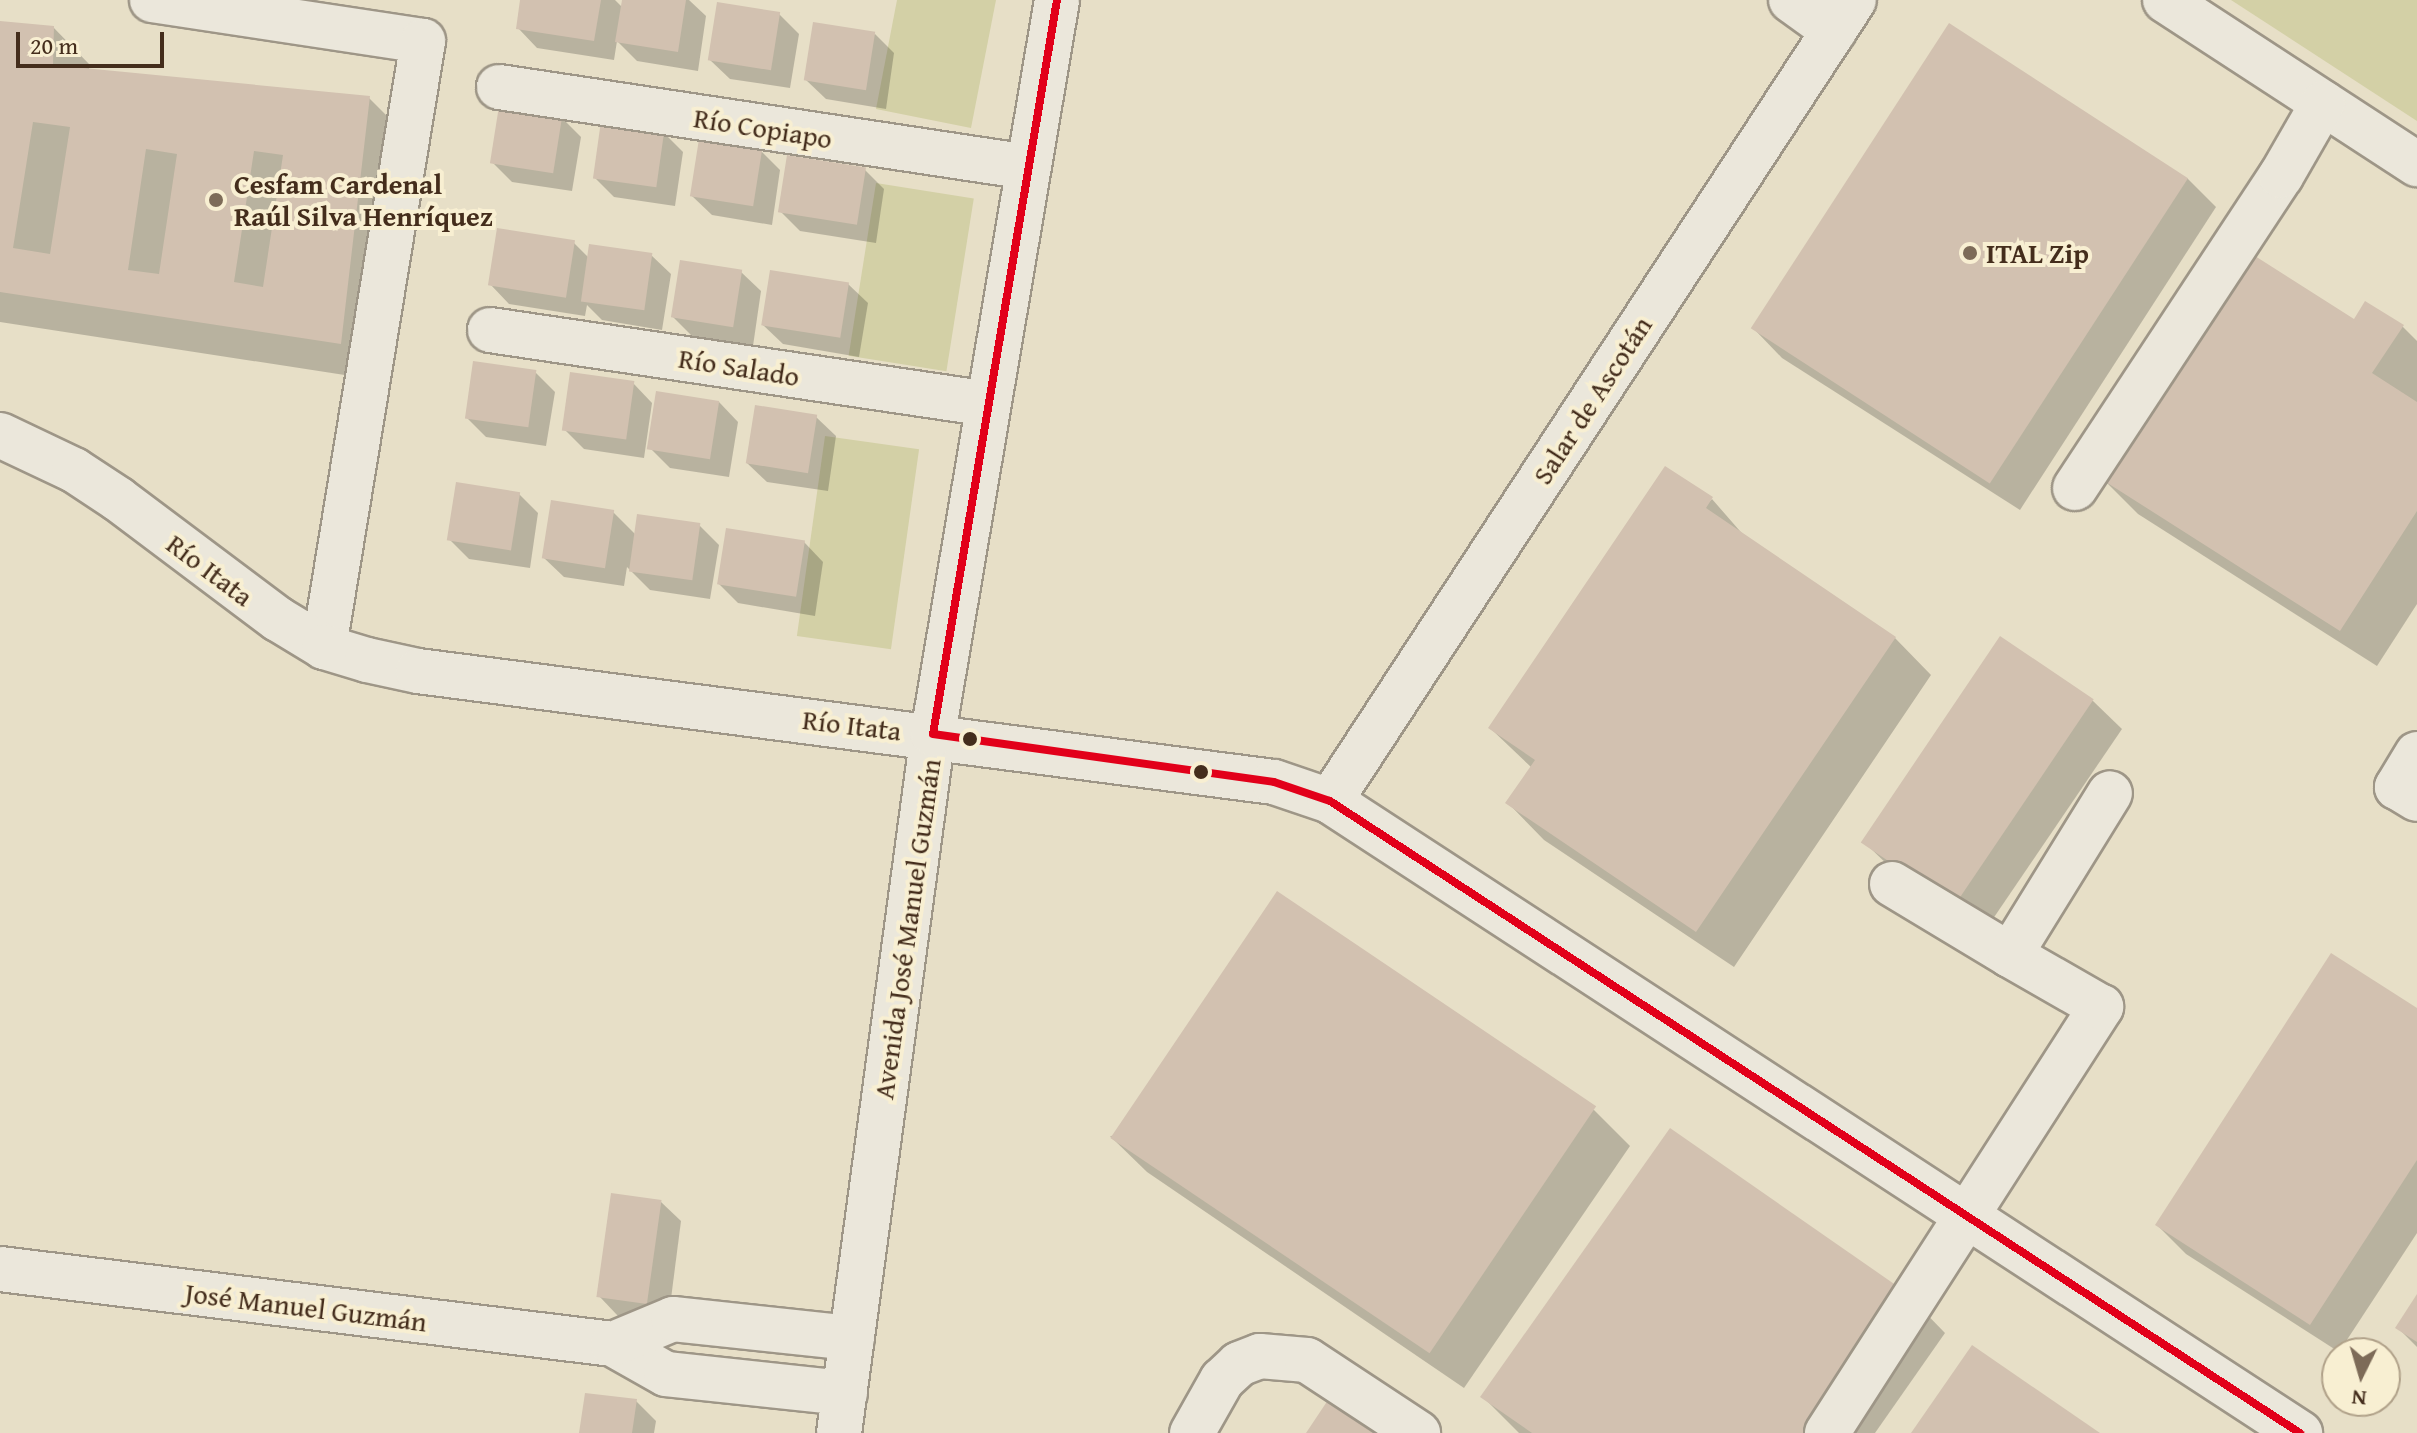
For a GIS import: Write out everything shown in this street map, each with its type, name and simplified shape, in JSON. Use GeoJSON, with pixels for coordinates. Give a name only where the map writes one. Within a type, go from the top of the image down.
{"type":"FeatureCollection","features":[{"type":"Feature","properties":{"kind":"street"},"geometry":{"type":"LineString","coordinates":[[152,0],[423,41],[324,647]]}},
{"type":"Feature","properties":{"kind":"street","name":"Avenida José Manuel Guzmán"},"geometry":{"type":"LineString","coordinates":[[842,1413],[933,734],[1057,0]]}},
{"type":"Feature","properties":{"kind":"street"},"geometry":{"type":"LineString","coordinates":[[1791,0],[1844,16]]}},
{"type":"Feature","properties":{"kind":"street"},"geometry":{"type":"LineString","coordinates":[[2165,0],[2417,164]]}},
{"type":"Feature","properties":{"kind":"street","name":"Salar de Ascotán"},"geometry":{"type":"LineString","coordinates":[[1330,801],[1844,16]]}},
{"type":"Feature","properties":{"kind":"street","name":"Río Copiapo"},"geometry":{"type":"LineString","coordinates":[[499,87],[1028,167]]}},
{"type":"Feature","properties":{"kind":"street"},"geometry":{"type":"LineString","coordinates":[[2075,488],[2281,176],[2323,103]]}},
{"type":"Feature","properties":{"kind":"street","name":"Río Salado"},"geometry":{"type":"LineString","coordinates":[[490,330],[989,404]]}},
{"type":"Feature","properties":{"kind":"street","name":"Río Itata"},"geometry":{"type":"LineString","coordinates":[[0,435],[74,470],[118,499],[209,572],[324,647],[418,671],[933,734],[1274,782],[1330,801],[2300,1433]]}},
{"type":"Feature","properties":{"kind":"street"},"geometry":{"type":"LineString","coordinates":[[2417,754],[2397,787],[2417,799]]}},
{"type":"Feature","properties":{"kind":"street"},"geometry":{"type":"LineString","coordinates":[[2010,955],[2110,793]]}},
{"type":"Feature","properties":{"kind":"street"},"geometry":{"type":"LineString","coordinates":[[1827,1433],[1970,1216],[2101,1007],[1892,884]]}},
{"type":"Feature","properties":{"kind":"street","name":"José Manuel Guzmán"},"geometry":{"type":"LineString","coordinates":[[0,1269],[613,1344],[666,1374],[842,1413]]}},
{"type":"Feature","properties":{"kind":"street","name":"José Manuel Guzmán"},"geometry":{"type":"LineString","coordinates":[[613,1344],[673,1319],[852,1338]]}},
{"type":"Feature","properties":{"kind":"street"},"geometry":{"type":"LineString","coordinates":[[1192,1433],[1222,1380],[1239,1364],[1260,1356],[1307,1360],[1418,1433]]}},
{"type":"Feature","properties":{"kind":"shaded area"},"geometry":{"type":"Polygon","coordinates":[[[897,0],[996,0],[971,128],[876,109],[897,0]]]}},
{"type":"Feature","properties":{"kind":"shaded area"},"geometry":{"type":"Polygon","coordinates":[[[2231,0],[2417,0],[2417,121],[2231,0]]]}},
{"type":"Feature","properties":{"kind":"shaded area"},"geometry":{"type":"Polygon","coordinates":[[[876,183],[974,198],[946,371],[849,356],[876,183]]]}},
{"type":"Feature","properties":{"kind":"shaded area"},"geometry":{"type":"Polygon","coordinates":[[[825,436],[919,449],[891,649],[797,636],[825,436]]]}},
{"type":"Feature","properties":{"kind":"building"},"geometry":{"type":"Polygon","coordinates":[[[520,0],[601,0],[594,41],[516,29],[520,0]]]}},
{"type":"Feature","properties":{"kind":"building"},"geometry":{"type":"Polygon","coordinates":[[[622,0],[686,0],[678,52],[615,42],[622,0]]]}},
{"type":"Feature","properties":{"kind":"building"},"geometry":{"type":"Polygon","coordinates":[[[717,2],[780,12],[771,70],[708,60],[717,2]]]}},
{"type":"Feature","properties":{"kind":"building"},"geometry":{"type":"Polygon","coordinates":[[[0,21],[54,26],[53,65],[370,96],[341,344],[0,292],[0,21]],[[33,122],[13,248],[50,254],[70,127],[33,122]],[[146,149],[128,270],[159,274],[177,154],[146,149]],[[254,151],[234,282],[263,287],[283,155],[254,151]]]}},
{"type":"Feature","properties":{"kind":"building"},"geometry":{"type":"Polygon","coordinates":[[[813,22],[875,32],[866,90],[804,80],[813,22]]]}},
{"type":"Feature","properties":{"kind":"building","name":"ITAL Zip"},"geometry":{"type":"Polygon","coordinates":[[[1949,23],[2188,178],[1990,483],[1751,328],[1949,23]]]}},
{"type":"Feature","properties":{"kind":"building"},"geometry":{"type":"Polygon","coordinates":[[[499,106],[562,116],[553,173],[490,163],[499,106]]]}},
{"type":"Feature","properties":{"kind":"building"},"geometry":{"type":"Polygon","coordinates":[[[601,121],[664,130],[656,187],[593,178],[601,121]]]}},
{"type":"Feature","properties":{"kind":"building"},"geometry":{"type":"Polygon","coordinates":[[[699,139],[762,149],[753,206],[690,196],[699,139]]]}},
{"type":"Feature","properties":{"kind":"building"},"geometry":{"type":"Polygon","coordinates":[[[787,155],[866,168],[857,225],[778,212],[787,155]]]}},
{"type":"Feature","properties":{"kind":"building"},"geometry":{"type":"Polygon","coordinates":[[[497,228],[575,240],[566,298],[488,285],[497,228]]]}},
{"type":"Feature","properties":{"kind":"building"},"geometry":{"type":"Polygon","coordinates":[[[589,244],[652,253],[644,310],[581,301],[589,244]]]}},
{"type":"Feature","properties":{"kind":"building"},"geometry":{"type":"Polygon","coordinates":[[[2244,249],[2354,319],[2365,301],[2404,325],[2372,373],[2417,402],[2417,511],[2340,631],[2098,477],[2244,249]]]}},
{"type":"Feature","properties":{"kind":"building"},"geometry":{"type":"Polygon","coordinates":[[[680,260],[742,270],[733,327],[671,317],[680,260]]]}},
{"type":"Feature","properties":{"kind":"building"},"geometry":{"type":"Polygon","coordinates":[[[770,270],[849,283],[840,338],[761,325],[770,270]]]}},
{"type":"Feature","properties":{"kind":"building"},"geometry":{"type":"Polygon","coordinates":[[[473,361],[536,370],[528,427],[465,418],[473,361]]]}},
{"type":"Feature","properties":{"kind":"building"},"geometry":{"type":"Polygon","coordinates":[[[570,372],[634,381],[626,439],[562,430],[570,372]]]}},
{"type":"Feature","properties":{"kind":"building"},"geometry":{"type":"Polygon","coordinates":[[[656,391],[719,401],[710,459],[647,449],[656,391]]]}},
{"type":"Feature","properties":{"kind":"building"},"geometry":{"type":"Polygon","coordinates":[[[755,405],[817,415],[808,473],[746,463],[755,405]]]}},
{"type":"Feature","properties":{"kind":"building"},"geometry":{"type":"Polygon","coordinates":[[[1665,466],[1713,497],[1706,508],[1896,637],[1696,932],[1505,803],[1535,760],[1488,728],[1665,466]]]}},
{"type":"Feature","properties":{"kind":"building"},"geometry":{"type":"Polygon","coordinates":[[[456,482],[520,492],[511,550],[447,540],[456,482]]]}},
{"type":"Feature","properties":{"kind":"building"},"geometry":{"type":"Polygon","coordinates":[[[551,500],[614,510],[605,568],[542,558],[551,500]]]}},
{"type":"Feature","properties":{"kind":"building"},"geometry":{"type":"Polygon","coordinates":[[[637,514],[700,523],[692,580],[629,571],[637,514]]]}},
{"type":"Feature","properties":{"kind":"building"},"geometry":{"type":"Polygon","coordinates":[[[726,528],[805,541],[796,597],[717,584],[726,528]]]}},
{"type":"Feature","properties":{"kind":"building"},"geometry":{"type":"Polygon","coordinates":[[[2000,636],[2094,699],[1954,906],[1861,842],[2000,636]]]}},
{"type":"Feature","properties":{"kind":"building"},"geometry":{"type":"Polygon","coordinates":[[[1277,891],[1596,1106],[1430,1353],[1110,1138],[1277,891]]]}},
{"type":"Feature","properties":{"kind":"building"},"geometry":{"type":"Polygon","coordinates":[[[2331,953],[2417,1008],[2417,1160],[2310,1325],[2155,1225],[2331,953]]]}},
{"type":"Feature","properties":{"kind":"building"},"geometry":{"type":"Polygon","coordinates":[[[1670,1128],[1910,1295],[1813,1433],[1532,1433],[1480,1397],[1670,1128]]]}},
{"type":"Feature","properties":{"kind":"building"},"geometry":{"type":"Polygon","coordinates":[[[611,1193],[662,1200],[647,1304],[596,1297],[611,1193]]]}},
{"type":"Feature","properties":{"kind":"building"},"geometry":{"type":"Polygon","coordinates":[[[2417,1294],[2417,1342],[2395,1328],[2417,1294]]]}},
{"type":"Feature","properties":{"kind":"building"},"geometry":{"type":"Polygon","coordinates":[[[1972,1345],[2100,1433],[1911,1433],[1972,1345]]]}},
{"type":"Feature","properties":{"kind":"building"},"geometry":{"type":"Polygon","coordinates":[[[585,1393],[637,1399],[632,1433],[579,1433],[585,1393]]]}},
{"type":"Feature","properties":{"kind":"building"},"geometry":{"type":"Polygon","coordinates":[[[1330,1397],[1386,1433],[1306,1433],[1330,1397]]]}},
{"type":"Feature","properties":{"kind":"transit line"},"geometry":{"type":"LineString","coordinates":[[1057,0],[933,734],[1274,782],[1330,801],[2300,1433]]}},
{"type":"Feature","properties":{"kind":"place","name":"Cesfam Cardenal Raúl Silva Henríquez"},"geometry":{"type":"Point","coordinates":[216,200]}},
{"type":"Feature","properties":{"kind":"place","name":"ITAL Zip"},"geometry":{"type":"Point","coordinates":[1970,253]}}]}
